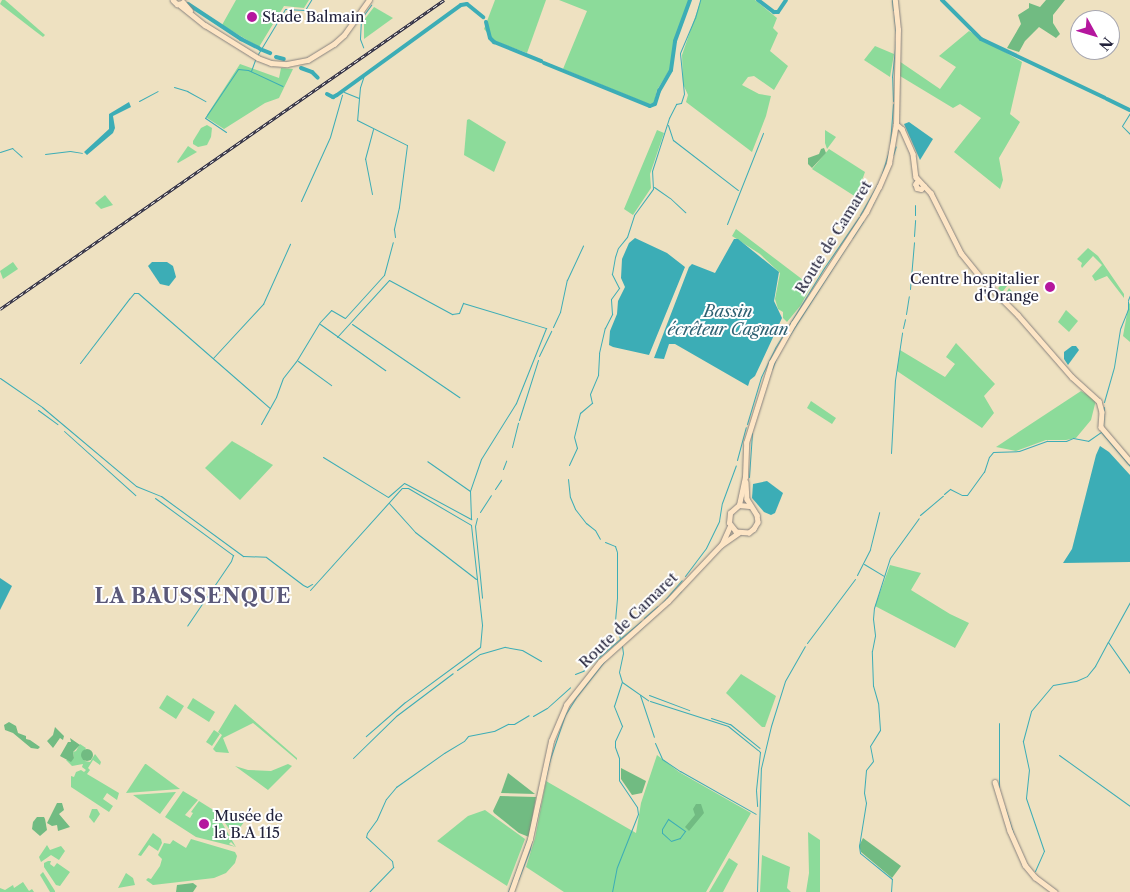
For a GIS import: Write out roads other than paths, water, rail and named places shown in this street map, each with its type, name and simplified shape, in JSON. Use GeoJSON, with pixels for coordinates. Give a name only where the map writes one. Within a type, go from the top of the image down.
{"type":"FeatureCollection","features":[{"type":"Feature","properties":{"kind":"main road"},"geometry":{"type":"LineString","coordinates":[[173,0],[175,4],[182,2],[193,15],[258,58],[275,64],[290,64],[314,57],[337,41],[369,0]]}},
{"type":"Feature","properties":{"kind":"main road","name":"Route de Camaret"},"geometry":{"type":"LineString","coordinates":[[511,892],[530,839],[546,760],[558,721],[579,686],[617,646],[668,601],[721,545],[738,532],[747,534],[757,525],[757,515],[749,506],[745,477],[746,442],[768,370],[785,338],[876,194],[889,163],[896,124],[898,30],[895,0]]}},
{"type":"Feature","properties":{"kind":"main road"},"geometry":{"type":"LineString","coordinates":[[896,124],[902,129],[915,160],[917,188],[921,189],[924,186],[932,194],[957,247],[978,274],[1018,314],[1072,378],[1101,404],[1102,428],[1130,461]]}},
{"type":"Feature","properties":{"kind":"main road","name":"Route de Camaret"},"geometry":{"type":"LineString","coordinates":[[721,545],[730,526],[729,516],[738,505],[745,477]]}},
{"type":"Feature","properties":{"kind":"main road"},"geometry":{"type":"LineString","coordinates":[[738,505],[749,506]]}},
{"type":"Feature","properties":{"kind":"main road"},"geometry":{"type":"LineString","coordinates":[[730,526],[738,532]]}},
{"type":"Feature","properties":{"kind":"main road"},"geometry":{"type":"LineString","coordinates":[[996,782],[1010,831],[1025,865],[1035,877],[1055,892]]}},
{"type":"Feature","properties":{"kind":"water"},"geometry":{"type":"Polygon","coordinates":[[[129,102],[131,107],[113,116],[115,128],[113,133],[87,155],[84,152],[109,129],[109,114],[129,102]]]}},
{"type":"Feature","properties":{"kind":"water"},"geometry":{"type":"Polygon","coordinates":[[[909,122],[933,139],[920,160],[904,124],[909,122]]]}},
{"type":"Feature","properties":{"kind":"water"},"geometry":{"type":"Polygon","coordinates":[[[635,238],[667,253],[685,267],[649,355],[609,345],[610,331],[617,314],[618,301],[625,287],[621,278],[622,259],[629,243],[635,238]]]}},
{"type":"Feature","properties":{"kind":"water","name":"Bassin écrêteur Cagnan"},"geometry":{"type":"Polygon","coordinates":[[[734,239],[738,239],[779,272],[774,301],[782,318],[755,376],[750,380],[748,386],[675,344],[669,344],[664,359],[654,358],[689,267],[692,264],[715,273],[734,239]]]}},
{"type":"Feature","properties":{"kind":"water"},"geometry":{"type":"Polygon","coordinates":[[[152,262],[167,262],[173,266],[176,277],[169,286],[160,284],[148,266],[152,262]]]}},
{"type":"Feature","properties":{"kind":"water"},"geometry":{"type":"Polygon","coordinates":[[[1072,346],[1076,346],[1079,350],[1068,365],[1064,359],[1064,352],[1072,346]]]}},
{"type":"Feature","properties":{"kind":"water"},"geometry":{"type":"Polygon","coordinates":[[[1100,446],[1109,452],[1130,475],[1130,562],[1063,563],[1072,549],[1100,446]]]}},
{"type":"Feature","properties":{"kind":"water"},"geometry":{"type":"Polygon","coordinates":[[[767,481],[783,493],[775,513],[771,515],[764,512],[752,498],[753,484],[767,481]]]}},
{"type":"Feature","properties":{"kind":"water"},"geometry":{"type":"Polygon","coordinates":[[[0,578],[12,586],[0,610],[0,578]]]}},
{"type":"Feature","properties":{"kind":"waterway"},"geometry":{"type":"LineString","coordinates":[[258,54],[285,9],[305,10],[311,0]]}},
{"type":"Feature","properties":{"kind":"waterway"},"geometry":{"type":"LineString","coordinates":[[544,63],[650,106],[655,104],[659,91],[671,70],[675,41],[690,0]]}},
{"type":"Feature","properties":{"kind":"waterway"},"geometry":{"type":"LineString","coordinates":[[569,465],[577,448],[574,437],[580,413],[592,403],[590,394],[598,375],[599,353],[605,328],[612,314],[611,299],[619,288],[612,274],[615,257],[618,248],[627,237],[634,215],[653,189],[652,171],[669,118],[676,104],[681,103],[684,94],[680,53],[695,18],[700,0]]}},
{"type":"Feature","properties":{"kind":"waterway"},"geometry":{"type":"LineString","coordinates":[[758,0],[774,12],[778,12],[786,0]]}},
{"type":"Feature","properties":{"kind":"waterway"},"geometry":{"type":"LineString","coordinates":[[892,0],[893,10]]}},
{"type":"Feature","properties":{"kind":"waterway"},"geometry":{"type":"LineString","coordinates":[[942,0],[981,39],[1105,98]]}},
{"type":"Feature","properties":{"kind":"waterway"},"geometry":{"type":"LineString","coordinates":[[188,4],[241,39],[259,48]]}},
{"type":"Feature","properties":{"kind":"waterway"},"geometry":{"type":"LineString","coordinates":[[327,94],[333,97],[337,95],[461,5],[467,4],[483,17]]}},
{"type":"Feature","properties":{"kind":"waterway"},"geometry":{"type":"LineString","coordinates":[[363,16],[371,5]]}},
{"type":"Feature","properties":{"kind":"waterway"},"geometry":{"type":"LineString","coordinates":[[894,15],[896,35]]}},
{"type":"Feature","properties":{"kind":"waterway"},"geometry":{"type":"LineString","coordinates":[[361,19],[360,39],[363,47]]}},
{"type":"Feature","properties":{"kind":"waterway"},"geometry":{"type":"LineString","coordinates":[[486,22],[490,38],[494,42],[541,61]]}},
{"type":"Feature","properties":{"kind":"waterway"},"geometry":{"type":"LineString","coordinates":[[893,101],[892,77],[896,40]]}},
{"type":"Feature","properties":{"kind":"waterway"},"geometry":{"type":"LineString","coordinates":[[260,49],[270,53]]}},
{"type":"Feature","properties":{"kind":"waterway"},"geometry":{"type":"LineString","coordinates":[[276,57],[284,59]]}},
{"type":"Feature","properties":{"kind":"waterway"},"geometry":{"type":"LineString","coordinates":[[251,71],[255,60]]}},
{"type":"Feature","properties":{"kind":"waterway"},"geometry":{"type":"LineString","coordinates":[[301,68],[312,72],[318,78]]}},
{"type":"Feature","properties":{"kind":"waterway"},"geometry":{"type":"LineString","coordinates":[[226,132],[205,118],[238,69],[248,70],[283,86]]}},
{"type":"Feature","properties":{"kind":"waterway"},"geometry":{"type":"LineString","coordinates":[[364,75],[360,87],[357,120],[407,145],[399,207],[394,229],[395,237]]}},
{"type":"Feature","properties":{"kind":"waterway"},"geometry":{"type":"LineString","coordinates":[[174,87],[187,91],[205,101]]}},
{"type":"Feature","properties":{"kind":"waterway"},"geometry":{"type":"LineString","coordinates":[[139,101],[158,91]]}},
{"type":"Feature","properties":{"kind":"waterway"},"geometry":{"type":"LineString","coordinates":[[344,92],[359,98]]}},
{"type":"Feature","properties":{"kind":"waterway"},"geometry":{"type":"LineString","coordinates":[[301,201],[330,137],[342,95]]}},
{"type":"Feature","properties":{"kind":"waterway"},"geometry":{"type":"LineString","coordinates":[[1107,99],[1130,110]]}},
{"type":"Feature","properties":{"kind":"waterway"},"geometry":{"type":"LineString","coordinates":[[890,144],[893,104]]}},
{"type":"Feature","properties":{"kind":"waterway"},"geometry":{"type":"LineString","coordinates":[[1130,113],[1122,126],[1130,134]]}},
{"type":"Feature","properties":{"kind":"waterway"},"geometry":{"type":"LineString","coordinates":[[668,125],[673,140],[738,190]]}},
{"type":"Feature","properties":{"kind":"waterway"},"geometry":{"type":"LineString","coordinates":[[372,194],[365,159],[373,129]]}},
{"type":"Feature","properties":{"kind":"waterway"},"geometry":{"type":"LineString","coordinates":[[727,224],[763,133]]}},
{"type":"Feature","properties":{"kind":"waterway"},"geometry":{"type":"LineString","coordinates":[[893,155],[896,146]]}},
{"type":"Feature","properties":{"kind":"waterway"},"geometry":{"type":"LineString","coordinates":[[860,215],[880,180],[890,147]]}},
{"type":"Feature","properties":{"kind":"waterway"},"geometry":{"type":"LineString","coordinates":[[0,152],[12,148],[22,157]]}},
{"type":"Feature","properties":{"kind":"waterway"},"geometry":{"type":"LineString","coordinates":[[45,154],[70,151],[82,153]]}},
{"type":"Feature","properties":{"kind":"waterway"},"geometry":{"type":"LineString","coordinates":[[872,205],[889,168]]}},
{"type":"Feature","properties":{"kind":"waterway"},"geometry":{"type":"LineString","coordinates":[[654,187],[685,212]]}},
{"type":"Feature","properties":{"kind":"waterway"},"geometry":{"type":"LineString","coordinates":[[915,205],[915,215]]}},
{"type":"Feature","properties":{"kind":"waterway"},"geometry":{"type":"LineString","coordinates":[[747,424],[761,377],[775,348],[824,268],[859,217]]}},
{"type":"Feature","properties":{"kind":"waterway"},"geometry":{"type":"LineString","coordinates":[[914,236],[915,220]]}},
{"type":"Feature","properties":{"kind":"waterway"},"geometry":{"type":"LineString","coordinates":[[852,238],[863,221]]}},
{"type":"Feature","properties":{"kind":"waterway"},"geometry":{"type":"LineString","coordinates":[[261,424],[276,397],[283,378],[297,360],[320,322],[331,310],[345,318],[384,275],[393,242]]}},
{"type":"Feature","properties":{"kind":"waterway"},"geometry":{"type":"LineString","coordinates":[[785,342],[849,242]]}},
{"type":"Feature","properties":{"kind":"waterway"},"geometry":{"type":"LineString","coordinates":[[910,289],[914,242]]}},
{"type":"Feature","properties":{"kind":"waterway"},"geometry":{"type":"LineString","coordinates":[[213,358],[263,304],[290,244]]}},
{"type":"Feature","properties":{"kind":"waterway"},"geometry":{"type":"LineString","coordinates":[[553,327],[560,312],[567,280],[583,246]]}},
{"type":"Feature","properties":{"kind":"waterway"},"geometry":{"type":"LineString","coordinates":[[337,337],[389,280],[452,314],[459,313],[463,303],[546,328],[516,403],[481,459],[470,491]]}},
{"type":"Feature","properties":{"kind":"waterway"},"geometry":{"type":"LineString","coordinates":[[80,363],[129,299],[134,293],[138,293],[270,408]]}},
{"type":"Feature","properties":{"kind":"waterway"},"geometry":{"type":"LineString","coordinates":[[1128,300],[1130,295]]}},
{"type":"Feature","properties":{"kind":"waterway"},"geometry":{"type":"LineString","coordinates":[[906,314],[909,296]]}},
{"type":"Feature","properties":{"kind":"waterway"},"geometry":{"type":"LineString","coordinates":[[1104,402],[1114,367],[1120,329],[1128,309],[1128,301]]}},
{"type":"Feature","properties":{"kind":"waterway"},"geometry":{"type":"LineString","coordinates":[[903,328],[905,319]]}},
{"type":"Feature","properties":{"kind":"waterway"},"geometry":{"type":"LineString","coordinates":[[320,324],[385,370]]}},
{"type":"Feature","properties":{"kind":"waterway"},"geometry":{"type":"LineString","coordinates":[[352,324],[459,397]]}},
{"type":"Feature","properties":{"kind":"waterway"},"geometry":{"type":"LineString","coordinates":[[539,356],[551,331]]}},
{"type":"Feature","properties":{"kind":"waterway"},"geometry":{"type":"LineString","coordinates":[[891,453],[895,380],[902,333]]}},
{"type":"Feature","properties":{"kind":"waterway"},"geometry":{"type":"LineString","coordinates":[[772,369],[776,358]]}},
{"type":"Feature","properties":{"kind":"waterway"},"geometry":{"type":"LineString","coordinates":[[519,420],[538,360]]}},
{"type":"Feature","properties":{"kind":"waterway"},"geometry":{"type":"LineString","coordinates":[[298,361],[331,385]]}},
{"type":"Feature","properties":{"kind":"waterway"},"geometry":{"type":"LineString","coordinates":[[0,378],[42,407],[136,486],[161,496],[243,556],[266,557],[303,585],[307,587],[312,584]]}},
{"type":"Feature","properties":{"kind":"waterway"},"geometry":{"type":"LineString","coordinates":[[1103,426],[1104,407]]}},
{"type":"Feature","properties":{"kind":"waterway"},"geometry":{"type":"LineString","coordinates":[[38,410],[57,424]]}},
{"type":"Feature","properties":{"kind":"waterway"},"geometry":{"type":"LineString","coordinates":[[512,447],[518,423]]}},
{"type":"Feature","properties":{"kind":"waterway"},"geometry":{"type":"LineString","coordinates":[[737,460],[746,427]]}},
{"type":"Feature","properties":{"kind":"waterway"},"geometry":{"type":"LineString","coordinates":[[64,431],[135,495]]}},
{"type":"Feature","properties":{"kind":"waterway"},"geometry":{"type":"LineString","coordinates":[[1101,432],[1130,466]]}},
{"type":"Feature","properties":{"kind":"waterway"},"geometry":{"type":"LineString","coordinates":[[944,494],[950,489],[962,495],[967,495],[984,472],[989,457],[993,452],[1019,451],[1047,441],[1066,441],[1073,438],[1088,441],[1101,432]]}},
{"type":"Feature","properties":{"kind":"waterway"},"geometry":{"type":"LineString","coordinates":[[749,477],[752,433]]}},
{"type":"Feature","properties":{"kind":"waterway"},"geometry":{"type":"LineString","coordinates":[[323,457],[388,497],[404,483],[471,519],[470,491],[427,461]]}},
{"type":"Feature","properties":{"kind":"waterway"},"geometry":{"type":"LineString","coordinates":[[503,469],[506,461]]}},
{"type":"Feature","properties":{"kind":"waterway"},"geometry":{"type":"LineString","coordinates":[[685,576],[706,548],[719,521],[722,503],[736,465]]}},
{"type":"Feature","properties":{"kind":"waterway"},"geometry":{"type":"LineString","coordinates":[[568,479],[570,497],[575,509],[586,523],[595,530],[600,539]]}},
{"type":"Feature","properties":{"kind":"waterway"},"geometry":{"type":"LineString","coordinates":[[495,489],[501,480]]}},
{"type":"Feature","properties":{"kind":"waterway"},"geometry":{"type":"LineString","coordinates":[[310,590],[402,488],[408,488],[471,525],[482,625],[480,647],[405,702],[366,736]]}},
{"type":"Feature","properties":{"kind":"waterway"},"geometry":{"type":"LineString","coordinates":[[480,512],[491,495]]}},
{"type":"Feature","properties":{"kind":"waterway"},"geometry":{"type":"LineString","coordinates":[[920,515],[943,496]]}},
{"type":"Feature","properties":{"kind":"waterway"},"geometry":{"type":"LineString","coordinates":[[155,498],[233,555],[231,561],[187,626]]}},
{"type":"Feature","properties":{"kind":"waterway"},"geometry":{"type":"LineString","coordinates":[[389,503],[415,532],[476,579]]}},
{"type":"Feature","properties":{"kind":"waterway"},"geometry":{"type":"LineString","coordinates":[[857,575],[870,549],[879,512]]}},
{"type":"Feature","properties":{"kind":"waterway"},"geometry":{"type":"LineString","coordinates":[[477,518],[475,526],[482,598]]}},
{"type":"Feature","properties":{"kind":"waterway"},"geometry":{"type":"LineString","coordinates":[[891,892],[892,879],[860,853],[859,846],[866,803],[864,793],[866,770],[873,761],[870,746],[880,730],[878,703],[873,686],[872,651],[875,635],[873,619],[874,608],[890,558],[919,518]]}},
{"type":"Feature","properties":{"kind":"waterway"},"geometry":{"type":"LineString","coordinates":[[605,542],[615,546],[617,552],[615,621],[620,639]]}},
{"type":"Feature","properties":{"kind":"waterway"},"geometry":{"type":"LineString","coordinates":[[864,564],[884,576]]}},
{"type":"Feature","properties":{"kind":"waterway"},"geometry":{"type":"LineString","coordinates":[[807,643],[855,579]]}},
{"type":"Feature","properties":{"kind":"waterway"},"geometry":{"type":"LineString","coordinates":[[662,603],[682,580]]}},
{"type":"Feature","properties":{"kind":"waterway"},"geometry":{"type":"LineString","coordinates":[[639,630],[681,591]]}},
{"type":"Feature","properties":{"kind":"waterway"},"geometry":{"type":"LineString","coordinates":[[1130,602],[1108,642],[1130,673]]}},
{"type":"Feature","properties":{"kind":"waterway"},"geometry":{"type":"LineString","coordinates":[[644,618],[658,606]]}},
{"type":"Feature","properties":{"kind":"waterway"},"geometry":{"type":"LineString","coordinates":[[621,638],[641,621]]}},
{"type":"Feature","properties":{"kind":"waterway"},"geometry":{"type":"LineString","coordinates":[[575,674],[583,671],[620,639]]}},
{"type":"Feature","properties":{"kind":"waterway"},"geometry":{"type":"LineString","coordinates":[[1035,871],[1044,851],[1026,798],[1029,770],[1023,741],[1031,711],[1053,685],[1076,681],[1087,676],[1095,666],[1108,642]]}},
{"type":"Feature","properties":{"kind":"waterway"},"geometry":{"type":"LineString","coordinates":[[612,892],[617,867],[638,814],[637,807],[619,780],[619,758],[615,747],[615,741],[622,726],[614,706],[622,682],[619,672],[623,653],[622,646]]}},
{"type":"Feature","properties":{"kind":"waterway"},"geometry":{"type":"LineString","coordinates":[[757,892],[761,768],[771,726],[785,681],[805,646]]}},
{"type":"Feature","properties":{"kind":"waterway"},"geometry":{"type":"LineString","coordinates":[[457,670],[480,654],[505,647],[522,650],[541,661]]}},
{"type":"Feature","properties":{"kind":"waterway"},"geometry":{"type":"LineString","coordinates":[[543,787],[565,715],[577,696],[606,659]]}},
{"type":"Feature","properties":{"kind":"waterway"},"geometry":{"type":"LineString","coordinates":[[353,758],[396,716],[453,673]]}},
{"type":"Feature","properties":{"kind":"waterway"},"geometry":{"type":"LineString","coordinates":[[622,682],[648,700]]}},
{"type":"Feature","properties":{"kind":"waterway"},"geometry":{"type":"LineString","coordinates":[[533,716],[547,708],[570,687]]}},
{"type":"Feature","properties":{"kind":"waterway"},"geometry":{"type":"LineString","coordinates":[[640,695],[654,737]]}},
{"type":"Feature","properties":{"kind":"waterway"},"geometry":{"type":"LineString","coordinates":[[649,695],[689,710]]}},
{"type":"Feature","properties":{"kind":"waterway"},"geometry":{"type":"LineString","coordinates":[[650,701],[728,726],[758,750],[760,752],[756,790],[757,806]]}},
{"type":"Feature","properties":{"kind":"waterway"},"geometry":{"type":"LineString","coordinates":[[369,892],[393,867],[392,861],[366,837],[386,799],[396,787],[464,741],[468,736],[494,731],[508,724],[514,724],[529,715]]}},
{"type":"Feature","properties":{"kind":"waterway"},"geometry":{"type":"LineString","coordinates":[[711,718],[730,724],[760,748]]}},
{"type":"Feature","properties":{"kind":"waterway"},"geometry":{"type":"LineString","coordinates":[[999,723],[999,787]]}},
{"type":"Feature","properties":{"kind":"waterway"},"geometry":{"type":"LineString","coordinates":[[655,743],[662,759],[756,814]]}},
{"type":"Feature","properties":{"kind":"waterway"},"geometry":{"type":"LineString","coordinates":[[1059,755],[1130,806]]}},
{"type":"Feature","properties":{"kind":"waterway"},"geometry":{"type":"LineString","coordinates":[[518,880],[530,848],[540,803]]}},
{"type":"Feature","properties":{"kind":"waterway"},"geometry":{"type":"LineString","coordinates":[[1005,808],[1014,835]]}},
{"type":"Feature","properties":{"kind":"waterway"},"geometry":{"type":"LineString","coordinates":[[668,819],[685,831],[680,838],[671,841],[662,833],[662,829],[668,819]]}},
{"type":"Feature","properties":{"kind":"waterway"},"geometry":{"type":"LineString","coordinates":[[523,852],[527,840]]}},
{"type":"Feature","properties":{"kind":"waterway"},"geometry":{"type":"LineString","coordinates":[[508,892],[520,860]]}},
{"type":"Feature","properties":{"kind":"railway"},"geometry":{"type":"LineString","coordinates":[[0,309],[444,0]]}},
{"type":"Feature","properties":{"kind":"place","name":"Stade Balmain"},"geometry":{"type":"Point","coordinates":[252,17]}},
{"type":"Feature","properties":{"kind":"place","name":"Centre hospitalier d'Orange"},"geometry":{"type":"Point","coordinates":[1050,287]}},
{"type":"Feature","properties":{"kind":"place","name":"Musée de la B.A 115"},"geometry":{"type":"Point","coordinates":[204,824]}},
{"type":"Feature","properties":{"kind":"district","name":"LA BAUSSENQUE"},"geometry":{"type":"Point","coordinates":[193,596]}}]}
